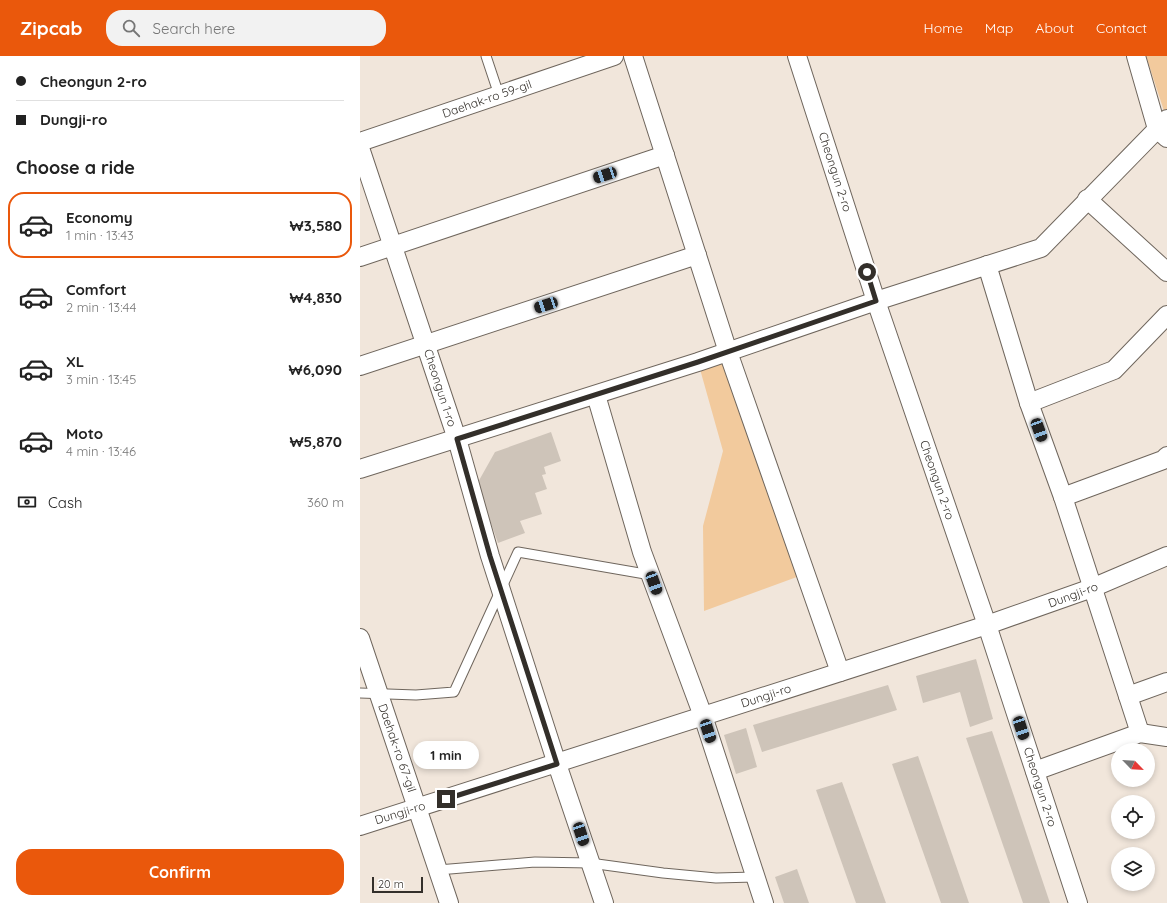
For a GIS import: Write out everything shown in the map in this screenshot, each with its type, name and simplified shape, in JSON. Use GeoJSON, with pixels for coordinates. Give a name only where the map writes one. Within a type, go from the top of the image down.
{"type":"FeatureCollection","features":[{"type":"Feature","properties":{"kind":"street","name":"Daehak-ro 59-gil"},"geometry":{"type":"LineString","coordinates":[[360,142],[614,56]]}},
{"type":"Feature","properties":{"kind":"street"},"geometry":{"type":"LineString","coordinates":[[633,56],[728,352],[840,672]]}},
{"type":"Feature","properties":{"kind":"street","name":"Cheongun 2-ro"},"geometry":{"type":"LineString","coordinates":[[797,56],[876,301],[987,625],[1078,903]]}},
{"type":"Feature","properties":{"kind":"street"},"geometry":{"type":"LineString","coordinates":[[360,469],[596,395],[728,352],[876,301],[1041,248],[1087,199],[1164,128],[1136,56]]}},
{"type":"Feature","properties":{"kind":"street","name":"Cheongun 1-ro"},"geometry":{"type":"LineString","coordinates":[[360,148],[457,439],[490,556],[557,764],[604,903]]}},
{"type":"Feature","properties":{"kind":"street"},"geometry":{"type":"LineString","coordinates":[[360,257],[665,155]]}},
{"type":"Feature","properties":{"kind":"street"},"geometry":{"type":"LineString","coordinates":[[1087,199],[1167,272]]}},
{"type":"Feature","properties":{"kind":"street"},"geometry":{"type":"LineString","coordinates":[[360,366],[697,255]]}},
{"type":"Feature","properties":{"kind":"street"},"geometry":{"type":"LineString","coordinates":[[987,265],[1029,403],[1063,497],[1140,733]]}},
{"type":"Feature","properties":{"kind":"street"},"geometry":{"type":"LineString","coordinates":[[1029,403],[1114,370],[1167,316]]}},
{"type":"Feature","properties":{"kind":"street"},"geometry":{"type":"LineString","coordinates":[[596,395],[642,552],[703,716],[764,903]]}},
{"type":"Feature","properties":{"kind":"street"},"geometry":{"type":"LineString","coordinates":[[1063,497],[1163,460],[1167,456]]}},
{"type":"Feature","properties":{"kind":"street","name":"Dungji-ro"},"geometry":{"type":"LineString","coordinates":[[360,826],[987,625],[1092,588],[1167,556]]}},
{"type":"Feature","properties":{"kind":"street","name":"Daehak-ro 67-gil"},"geometry":{"type":"LineString","coordinates":[[360,638],[449,903]]}},
{"type":"Feature","properties":{"kind":"street"},"geometry":{"type":"LineString","coordinates":[[1128,696],[1167,682]]}},
{"type":"Feature","properties":{"kind":"street"},"geometry":{"type":"LineString","coordinates":[[1035,772],[1140,733],[1167,737]]}},
{"type":"Feature","properties":{"kind":"lane"},"geometry":{"type":"LineString","coordinates":[[486,56],[499,95]]}},
{"type":"Feature","properties":{"kind":"lane"},"geometry":{"type":"LineString","coordinates":[[360,693],[416,695],[454,692],[518,552],[651,575]]}},
{"type":"Feature","properties":{"kind":"lane"},"geometry":{"type":"LineString","coordinates":[[438,870],[534,862],[590,863],[670,874],[716,878],[755,877]]}},
{"type":"Feature","properties":{"kind":"shaded area"},"geometry":{"type":"Polygon","coordinates":[[[1146,56],[1167,56],[1167,112],[1165,114],[1146,56]]]}},
{"type":"Feature","properties":{"kind":"shaded area"},"geometry":{"type":"Polygon","coordinates":[[[728,352],[805,574],[704,611],[703,526],[723,451],[698,362],[728,352]]]}},
{"type":"Feature","properties":{"kind":"building"},"geometry":{"type":"Polygon","coordinates":[[[551,432],[561,461],[544,467],[546,474],[542,475],[547,489],[535,493],[542,514],[520,521],[525,533],[498,543],[477,484],[495,452],[551,432]]]}},
{"type":"Feature","properties":{"kind":"building"},"geometry":{"type":"Polygon","coordinates":[[[976,659],[993,719],[970,727],[960,692],[923,703],[916,676],[976,659]]]}},
{"type":"Feature","properties":{"kind":"building"},"geometry":{"type":"Polygon","coordinates":[[[888,685],[897,710],[762,752],[753,725],[888,685]]]}},
{"type":"Feature","properties":{"kind":"building"},"geometry":{"type":"Polygon","coordinates":[[[746,728],[757,767],[736,774],[724,735],[746,728]]]}},
{"type":"Feature","properties":{"kind":"building"},"geometry":{"type":"Polygon","coordinates":[[[992,731],[1050,903],[1023,903],[966,738],[992,731]]]}},
{"type":"Feature","properties":{"kind":"building"},"geometry":{"type":"Polygon","coordinates":[[[918,756],[969,903],[941,903],[892,764],[918,756]]]}},
{"type":"Feature","properties":{"kind":"building"},"geometry":{"type":"Polygon","coordinates":[[[842,782],[886,903],[856,903],[816,790],[842,782]]]}},
{"type":"Feature","properties":{"kind":"building"},"geometry":{"type":"Polygon","coordinates":[[[797,869],[809,903],[784,903],[775,877],[797,869]]]}},
{"type":"Feature","properties":{"kind":"route"},"geometry":{"type":"LineString","coordinates":[[446,799],[557,764],[490,556],[457,439],[698,362],[876,301],[867,272]]}}]}
